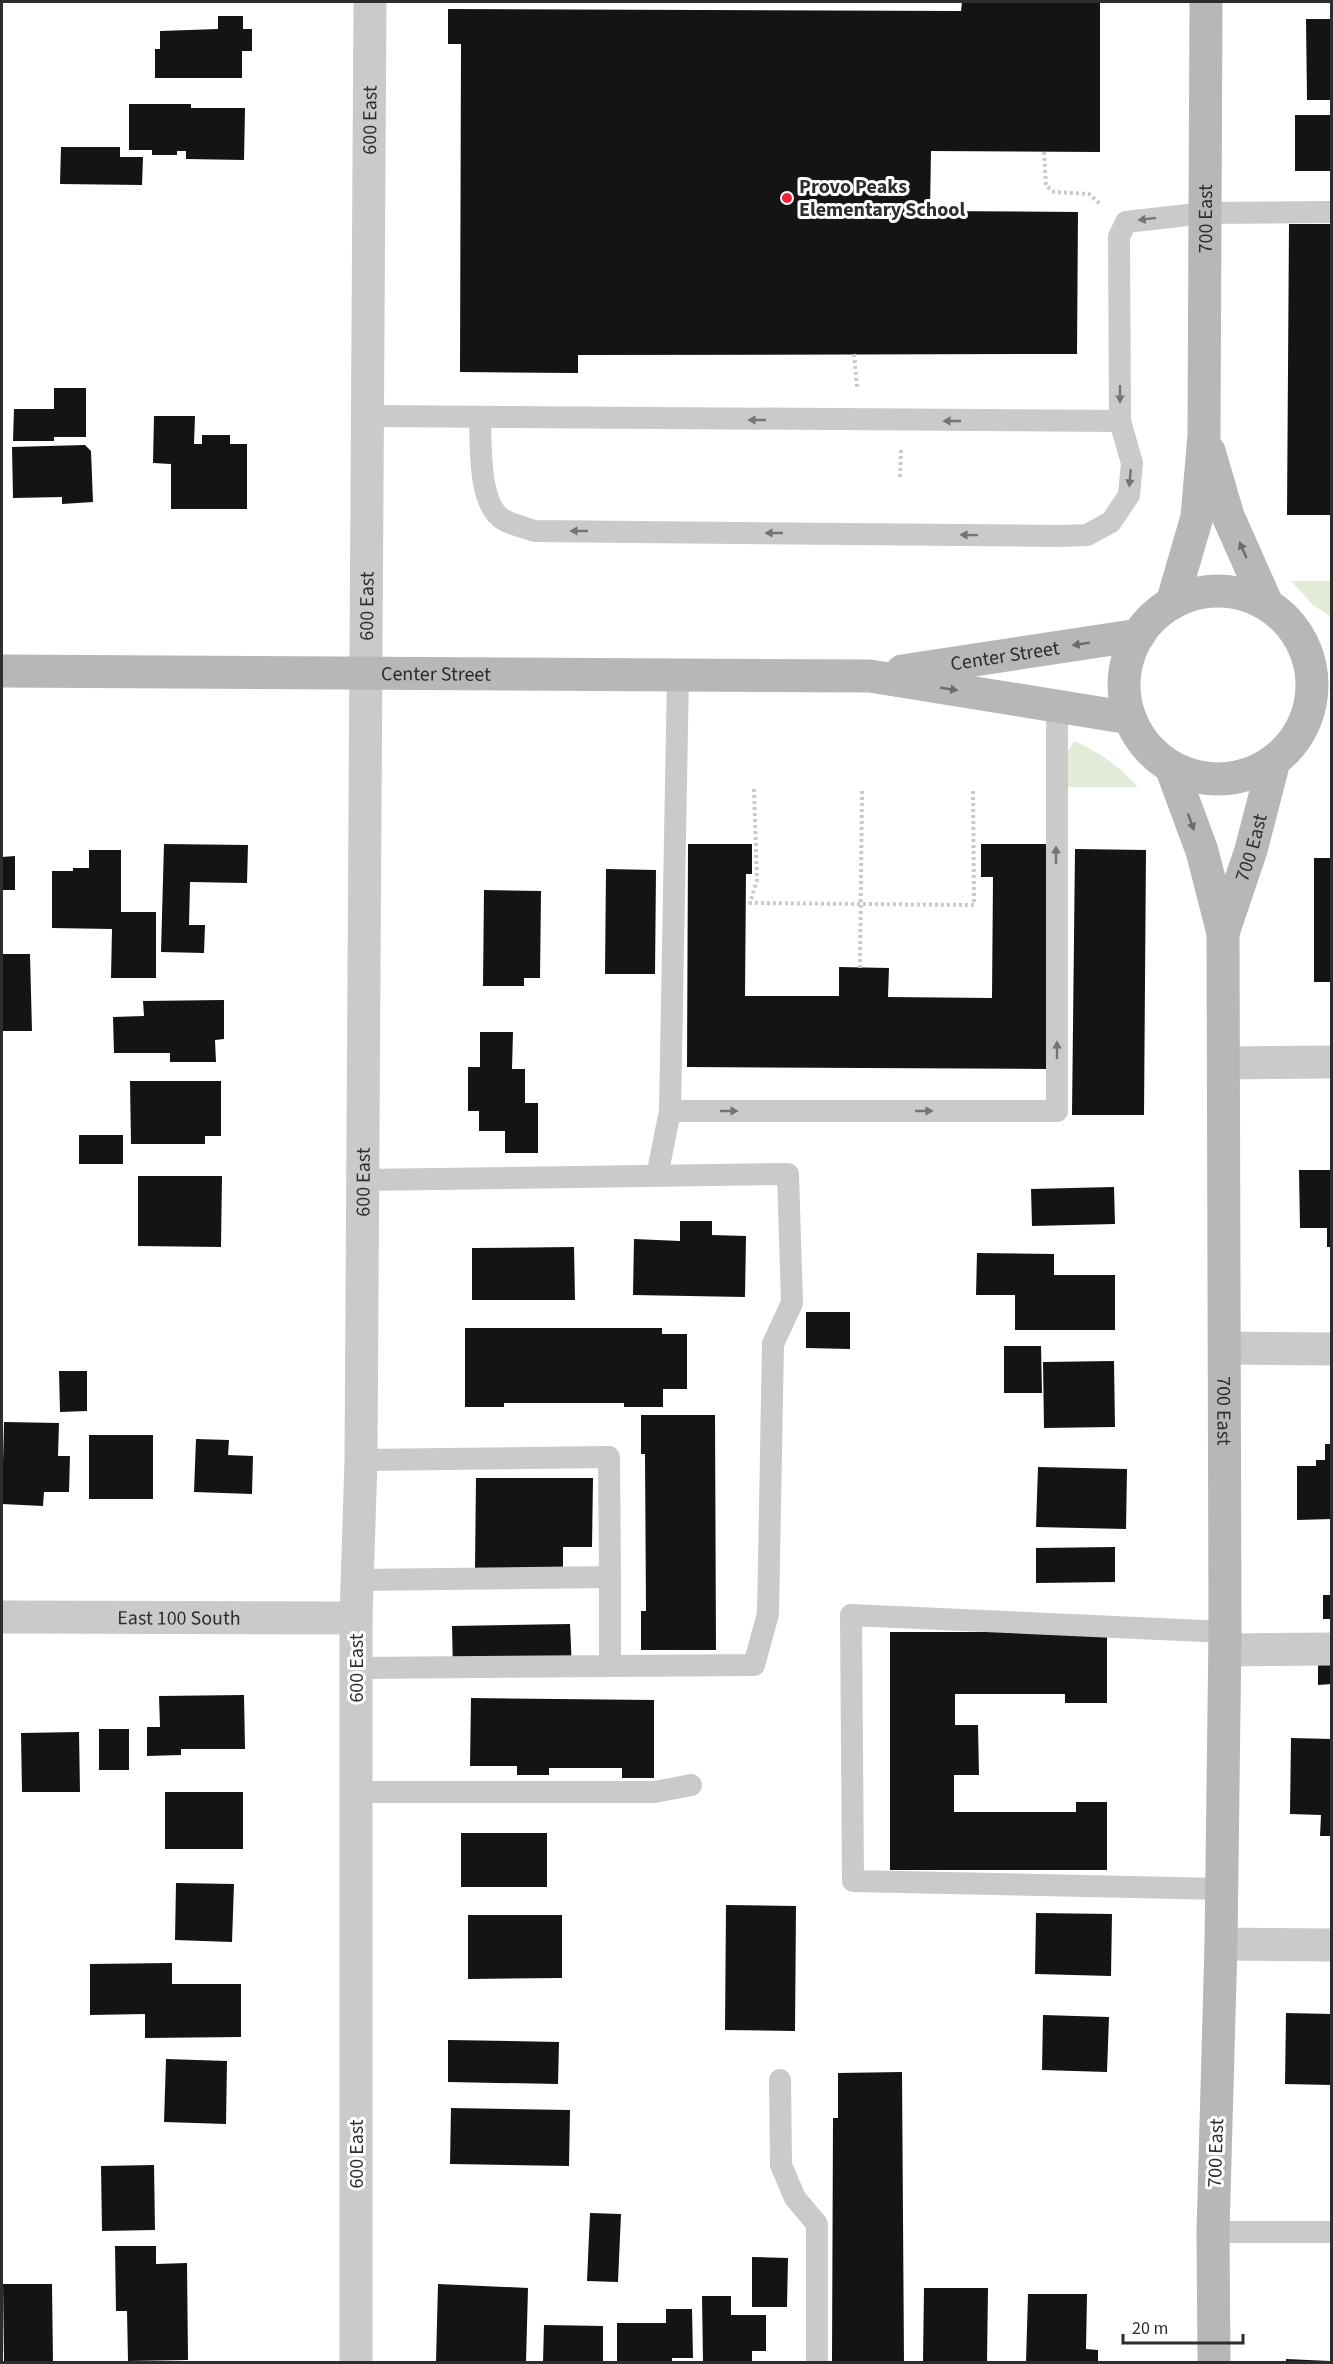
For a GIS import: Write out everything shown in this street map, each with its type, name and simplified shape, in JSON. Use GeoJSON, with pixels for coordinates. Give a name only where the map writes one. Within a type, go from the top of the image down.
{"type":"FeatureCollection","features":[{"type":"Feature","properties":{"kind":"street","name":"600 East"},"geometry":{"type":"LineString","coordinates":[[356,2362],[357,1580],[361,1460],[370,2]]}},
{"type":"Feature","properties":{"kind":"street","name":"700 East"},"geometry":{"type":"LineString","coordinates":[[1172,603],[1197,517],[1204,435],[1206,2]]}},
{"type":"Feature","properties":{"kind":"street","name":"700 East"},"geometry":{"type":"LineString","coordinates":[[1204,435],[1228,516],[1267,604]]}},
{"type":"Feature","properties":{"kind":"street"},"geometry":{"type":"LineString","coordinates":[[1221,591],[1252,597],[1267,604],[1318,647],[1310,663],[1313,683],[1311,705],[1300,732],[1275,761],[1257,771],[1230,778],[1202,777],[1171,767],[1152,753],[1130,718],[1124,682],[1131,649],[1138,635],[1153,617],[1172,603],[1189,595],[1221,591]]}},
{"type":"Feature","properties":{"kind":"street","name":"Center Street"},"geometry":{"type":"LineString","coordinates":[[870,676],[1138,635]]}},
{"type":"Feature","properties":{"kind":"street","name":"Center Street"},"geometry":{"type":"LineString","coordinates":[[2,671],[870,676],[1130,718]]}},
{"type":"Feature","properties":{"kind":"street"},"geometry":{"type":"LineString","coordinates":[[1300,732],[1332,724]]}},
{"type":"Feature","properties":{"kind":"street","name":"700 East"},"geometry":{"type":"LineString","coordinates":[[1223,933],[1251,850],[1275,761]]}},
{"type":"Feature","properties":{"kind":"street","name":"700 East"},"geometry":{"type":"LineString","coordinates":[[1171,767],[1202,851],[1223,933],[1225,1641],[1221,1944],[1213,2232],[1214,2362]]}},
{"type":"Feature","properties":{"kind":"street"},"geometry":{"type":"LineString","coordinates":[[1225,1063],[1332,1062]]}},
{"type":"Feature","properties":{"kind":"street"},"geometry":{"type":"LineString","coordinates":[[1225,1348],[1332,1349]]}},
{"type":"Feature","properties":{"kind":"street","name":"East 100 South"},"geometry":{"type":"LineString","coordinates":[[2,1617],[357,1618]]}},
{"type":"Feature","properties":{"kind":"street"},"geometry":{"type":"LineString","coordinates":[[1225,1641],[1332,1648]]}},
{"type":"Feature","properties":{"kind":"street"},"geometry":{"type":"LineString","coordinates":[[1221,1944],[1332,1945]]}},
{"type":"Feature","properties":{"kind":"lane"},"geometry":{"type":"LineString","coordinates":[[480,418],[482,466],[488,502],[502,520],[535,531],[1087,535],[1111,522],[1129,495],[1132,463],[1120,421],[1119,237],[1126,222],[1205,213],[1332,212]]}},
{"type":"Feature","properties":{"kind":"lane"},"geometry":{"type":"LineString","coordinates":[[368,416],[1120,421]]}},
{"type":"Feature","properties":{"kind":"lane"},"geometry":{"type":"LineString","coordinates":[[657,1176],[670,1111],[678,675]]}},
{"type":"Feature","properties":{"kind":"lane"},"geometry":{"type":"LineString","coordinates":[[670,1111],[1058,1112],[1057,706]]}},
{"type":"Feature","properties":{"kind":"lane"},"geometry":{"type":"LineString","coordinates":[[357,1668],[754,1665],[768,1614],[773,1344],[792,1303],[788,1174],[361,1180]]}},
{"type":"Feature","properties":{"kind":"lane"},"geometry":{"type":"LineString","coordinates":[[361,1460],[609,1457],[610,1666]]}},
{"type":"Feature","properties":{"kind":"lane"},"geometry":{"type":"LineString","coordinates":[[357,1580],[610,1577]]}},
{"type":"Feature","properties":{"kind":"lane"},"geometry":{"type":"LineString","coordinates":[[1222,1889],[853,1881],[851,1615],[1225,1641]]}},
{"type":"Feature","properties":{"kind":"lane"},"geometry":{"type":"LineString","coordinates":[[357,1792],[655,1792],[691,1785]]}},
{"type":"Feature","properties":{"kind":"lane"},"geometry":{"type":"LineString","coordinates":[[780,2080],[781,2165],[795,2198],[817,2224],[817,2362]]}},
{"type":"Feature","properties":{"kind":"lane"},"geometry":{"type":"LineString","coordinates":[[1213,2232],[1332,2232]]}},
{"type":"Feature","properties":{"kind":"path"},"geometry":{"type":"LineString","coordinates":[[1044,152],[1046,186],[1054,192],[1089,194],[1104,208]]}},
{"type":"Feature","properties":{"kind":"path"},"geometry":{"type":"LineString","coordinates":[[854,354],[858,390]]}},
{"type":"Feature","properties":{"kind":"path"},"geometry":{"type":"LineString","coordinates":[[754,789],[757,880],[750,903],[862,904],[974,904],[973,790]]}},
{"type":"Feature","properties":{"kind":"path"},"geometry":{"type":"LineString","coordinates":[[860,968],[862,789]]}},
{"type":"Feature","properties":{"kind":"green space"},"geometry":{"type":"Polygon","coordinates":[[[1291,581],[1331,581],[1331,617],[1313,605],[1291,581]]]}},
{"type":"Feature","properties":{"kind":"green space"},"geometry":{"type":"Polygon","coordinates":[[[1074,741],[1109,760],[1138,787],[1066,787],[1066,754],[1074,741]]]}},
{"type":"Feature","properties":{"kind":"building","name":"Provo Peaks Elementary School"},"geometry":{"type":"Polygon","coordinates":[[[962,2],[1100,2],[1100,152],[931,151],[930,211],[1078,212],[1077,354],[578,355],[578,373],[460,372],[461,44],[448,44],[448,9],[961,11],[962,2]]]}},
{"type":"Feature","properties":{"kind":"building"},"geometry":{"type":"Polygon","coordinates":[[[218,16],[243,16],[243,29],[252,29],[252,51],[242,51],[242,78],[155,78],[155,49],[160,49],[160,31],[218,29],[218,16]]]}},
{"type":"Feature","properties":{"kind":"building"},"geometry":{"type":"Polygon","coordinates":[[[1306,19],[1332,19],[1332,100],[1307,100],[1306,19]]]}},
{"type":"Feature","properties":{"kind":"building"},"geometry":{"type":"Polygon","coordinates":[[[129,104],[191,104],[191,108],[245,108],[244,160],[186,159],[186,151],[177,151],[177,155],[152,155],[152,150],[129,150],[129,104]]]}},
{"type":"Feature","properties":{"kind":"building"},"geometry":{"type":"Polygon","coordinates":[[[1295,115],[1332,115],[1332,171],[1295,171],[1295,115]]]}},
{"type":"Feature","properties":{"kind":"building"},"geometry":{"type":"Polygon","coordinates":[[[61,147],[120,147],[120,157],[143,157],[142,185],[60,184],[61,147]]]}},
{"type":"Feature","properties":{"kind":"building"},"geometry":{"type":"Polygon","coordinates":[[[1289,224],[1332,224],[1332,515],[1287,515],[1289,224]]]}},
{"type":"Feature","properties":{"kind":"building"},"geometry":{"type":"Polygon","coordinates":[[[54,388],[86,388],[86,437],[54,437],[54,441],[13,441],[14,409],[54,409],[54,388]]]}},
{"type":"Feature","properties":{"kind":"building"},"geometry":{"type":"Polygon","coordinates":[[[154,416],[195,416],[194,444],[202,444],[202,435],[230,435],[230,444],[247,444],[247,509],[171,509],[171,464],[153,463],[154,416]]]}},
{"type":"Feature","properties":{"kind":"building"},"geometry":{"type":"Polygon","coordinates":[[[85,445],[91,451],[93,502],[62,504],[62,497],[13,498],[12,447],[85,445]]]}},
{"type":"Feature","properties":{"kind":"building"},"geometry":{"type":"Polygon","coordinates":[[[164,844],[248,845],[247,883],[190,882],[189,925],[205,925],[204,953],[161,952],[164,844]]]}},
{"type":"Feature","properties":{"kind":"building"},"geometry":{"type":"Polygon","coordinates":[[[688,844],[752,844],[752,874],[746,874],[745,996],[839,996],[839,967],[889,968],[888,997],[992,998],[993,877],[981,877],[981,844],[1049,844],[1048,1069],[687,1067],[688,844]]]}},
{"type":"Feature","properties":{"kind":"building"},"geometry":{"type":"Polygon","coordinates":[[[1075,849],[1146,850],[1144,1115],[1072,1115],[1075,849]]]}},
{"type":"Feature","properties":{"kind":"building"},"geometry":{"type":"Polygon","coordinates":[[[89,850],[121,850],[121,912],[156,912],[156,978],[111,978],[112,929],[52,928],[52,871],[89,868],[89,850]]]}},
{"type":"Feature","properties":{"kind":"building"},"geometry":{"type":"Polygon","coordinates":[[[15,856],[15,890],[2,890],[2,857],[15,856]]]}},
{"type":"Feature","properties":{"kind":"building"},"geometry":{"type":"Polygon","coordinates":[[[1314,858],[1332,858],[1332,982],[1314,982],[1314,858]]]}},
{"type":"Feature","properties":{"kind":"building"},"geometry":{"type":"Polygon","coordinates":[[[606,869],[656,870],[655,974],[605,974],[606,869]]]}},
{"type":"Feature","properties":{"kind":"building"},"geometry":{"type":"Polygon","coordinates":[[[484,890],[541,891],[540,978],[524,978],[524,986],[483,986],[484,890]]]}},
{"type":"Feature","properties":{"kind":"building"},"geometry":{"type":"Polygon","coordinates":[[[2,954],[30,954],[32,1031],[2,1031],[2,954]]]}},
{"type":"Feature","properties":{"kind":"building"},"geometry":{"type":"Polygon","coordinates":[[[224,1000],[224,1039],[215,1040],[216,1062],[170,1062],[170,1053],[114,1053],[113,1017],[144,1016],[143,1001],[224,1000]]]}},
{"type":"Feature","properties":{"kind":"building"},"geometry":{"type":"Polygon","coordinates":[[[480,1032],[513,1032],[512,1069],[525,1069],[525,1103],[538,1103],[538,1153],[505,1153],[505,1131],[479,1131],[479,1111],[468,1111],[468,1067],[480,1067],[480,1032]]]}},
{"type":"Feature","properties":{"kind":"building"},"geometry":{"type":"Polygon","coordinates":[[[130,1081],[221,1081],[221,1136],[205,1136],[205,1144],[131,1144],[130,1081]]]}},
{"type":"Feature","properties":{"kind":"building"},"geometry":{"type":"Polygon","coordinates":[[[79,1135],[123,1135],[123,1164],[79,1164],[79,1135]]]}},
{"type":"Feature","properties":{"kind":"building"},"geometry":{"type":"Polygon","coordinates":[[[1299,1170],[1332,1170],[1332,1247],[1327,1247],[1327,1228],[1300,1228],[1299,1170]]]}},
{"type":"Feature","properties":{"kind":"building"},"geometry":{"type":"Polygon","coordinates":[[[138,1176],[222,1176],[221,1247],[138,1246],[138,1176]]]}},
{"type":"Feature","properties":{"kind":"building"},"geometry":{"type":"Polygon","coordinates":[[[1114,1187],[1115,1224],[1032,1226],[1031,1189],[1114,1187]]]}},
{"type":"Feature","properties":{"kind":"building"},"geometry":{"type":"Polygon","coordinates":[[[680,1221],[712,1221],[712,1235],[746,1236],[745,1297],[633,1295],[634,1239],[680,1241],[680,1221]]]}},
{"type":"Feature","properties":{"kind":"building"},"geometry":{"type":"Polygon","coordinates":[[[574,1247],[575,1300],[472,1300],[472,1248],[574,1247]]]}},
{"type":"Feature","properties":{"kind":"building"},"geometry":{"type":"Polygon","coordinates":[[[977,1253],[1054,1254],[1054,1275],[1115,1275],[1115,1330],[1015,1330],[1015,1295],[976,1295],[977,1253]]]}},
{"type":"Feature","properties":{"kind":"building"},"geometry":{"type":"Polygon","coordinates":[[[806,1312],[850,1312],[850,1349],[806,1348],[806,1312]]]}},
{"type":"Feature","properties":{"kind":"building"},"geometry":{"type":"Polygon","coordinates":[[[465,1328],[662,1328],[662,1334],[687,1334],[687,1389],[663,1389],[663,1407],[624,1407],[624,1403],[504,1403],[504,1407],[465,1407],[465,1328]]]}},
{"type":"Feature","properties":{"kind":"building"},"geometry":{"type":"Polygon","coordinates":[[[1004,1346],[1041,1346],[1042,1393],[1004,1393],[1004,1346]]]}},
{"type":"Feature","properties":{"kind":"building"},"geometry":{"type":"Polygon","coordinates":[[[1114,1361],[1115,1427],[1044,1428],[1043,1362],[1114,1361]]]}},
{"type":"Feature","properties":{"kind":"building"},"geometry":{"type":"Polygon","coordinates":[[[59,1371],[87,1371],[87,1411],[60,1412],[59,1371]]]}},
{"type":"Feature","properties":{"kind":"building"},"geometry":{"type":"Polygon","coordinates":[[[641,1415],[715,1415],[716,1650],[641,1650],[641,1611],[646,1611],[645,1454],[641,1454],[641,1415]]]}},
{"type":"Feature","properties":{"kind":"building"},"geometry":{"type":"Polygon","coordinates":[[[4,1422],[59,1423],[58,1456],[70,1456],[69,1492],[44,1492],[43,1506],[2,1504],[4,1422]]]}},
{"type":"Feature","properties":{"kind":"building"},"geometry":{"type":"Polygon","coordinates":[[[89,1435],[153,1435],[153,1499],[89,1499],[89,1435]]]}},
{"type":"Feature","properties":{"kind":"building"},"geometry":{"type":"Polygon","coordinates":[[[196,1439],[229,1440],[228,1455],[253,1456],[252,1494],[194,1492],[196,1439]]]}},
{"type":"Feature","properties":{"kind":"building"},"geometry":{"type":"Polygon","coordinates":[[[1325,1444],[1332,1444],[1332,1519],[1297,1520],[1297,1466],[1316,1466],[1316,1460],[1325,1460],[1325,1444]]]}},
{"type":"Feature","properties":{"kind":"building"},"geometry":{"type":"Polygon","coordinates":[[[1038,1467],[1127,1469],[1126,1529],[1036,1527],[1038,1467]]]}},
{"type":"Feature","properties":{"kind":"building"},"geometry":{"type":"Polygon","coordinates":[[[476,1478],[593,1478],[592,1547],[563,1547],[563,1569],[475,1568],[476,1478]]]}},
{"type":"Feature","properties":{"kind":"building"},"geometry":{"type":"Polygon","coordinates":[[[1115,1547],[1115,1582],[1036,1583],[1036,1548],[1115,1547]]]}},
{"type":"Feature","properties":{"kind":"building"},"geometry":{"type":"Polygon","coordinates":[[[1323,1595],[1332,1595],[1332,1619],[1323,1619],[1323,1595]]]}},
{"type":"Feature","properties":{"kind":"building"},"geometry":{"type":"Polygon","coordinates":[[[570,1624],[572,1670],[453,1673],[452,1626],[570,1624]]]}},
{"type":"Feature","properties":{"kind":"building"},"geometry":{"type":"Polygon","coordinates":[[[890,1632],[1107,1632],[1107,1703],[1065,1703],[1065,1694],[955,1694],[955,1725],[978,1725],[979,1775],[954,1775],[954,1812],[1076,1812],[1076,1802],[1107,1802],[1107,1870],[890,1870],[890,1632]]]}},
{"type":"Feature","properties":{"kind":"building"},"geometry":{"type":"Polygon","coordinates":[[[1318,1661],[1332,1661],[1332,1684],[1318,1685],[1318,1661]]]}},
{"type":"Feature","properties":{"kind":"building"},"geometry":{"type":"Polygon","coordinates":[[[244,1695],[245,1749],[181,1749],[181,1755],[147,1756],[147,1727],[160,1727],[159,1696],[244,1695]]]}},
{"type":"Feature","properties":{"kind":"building"},"geometry":{"type":"Polygon","coordinates":[[[471,1698],[654,1700],[654,1778],[622,1778],[622,1768],[549,1768],[549,1775],[517,1775],[517,1766],[470,1766],[471,1698]]]}},
{"type":"Feature","properties":{"kind":"building"},"geometry":{"type":"Polygon","coordinates":[[[99,1729],[129,1729],[129,1770],[99,1770],[99,1729]]]}},
{"type":"Feature","properties":{"kind":"building"},"geometry":{"type":"Polygon","coordinates":[[[79,1732],[80,1792],[22,1792],[21,1733],[79,1732]]]}},
{"type":"Feature","properties":{"kind":"building"},"geometry":{"type":"Polygon","coordinates":[[[1291,1738],[1332,1739],[1332,1836],[1320,1836],[1321,1815],[1290,1814],[1291,1738]]]}},
{"type":"Feature","properties":{"kind":"building"},"geometry":{"type":"Polygon","coordinates":[[[165,1792],[243,1792],[243,1849],[165,1849],[165,1792]]]}},
{"type":"Feature","properties":{"kind":"building"},"geometry":{"type":"Polygon","coordinates":[[[461,1833],[547,1833],[547,1887],[461,1887],[461,1833]]]}},
{"type":"Feature","properties":{"kind":"building"},"geometry":{"type":"Polygon","coordinates":[[[176,1883],[234,1884],[232,1942],[175,1940],[176,1883]]]}},
{"type":"Feature","properties":{"kind":"building"},"geometry":{"type":"Polygon","coordinates":[[[726,1905],[796,1906],[795,2031],[725,2030],[726,1905]]]}},
{"type":"Feature","properties":{"kind":"building"},"geometry":{"type":"Polygon","coordinates":[[[1036,1913],[1112,1914],[1111,1976],[1035,1974],[1036,1913]]]}},
{"type":"Feature","properties":{"kind":"building"},"geometry":{"type":"Polygon","coordinates":[[[468,1915],[562,1915],[562,1978],[468,1979],[468,1915]]]}},
{"type":"Feature","properties":{"kind":"building"},"geometry":{"type":"Polygon","coordinates":[[[172,1963],[172,1984],[241,1984],[241,2037],[145,2038],[145,2014],[90,2015],[90,1964],[172,1963]]]}},
{"type":"Feature","properties":{"kind":"building"},"geometry":{"type":"Polygon","coordinates":[[[1286,2013],[1332,2014],[1332,2085],[1285,2084],[1286,2013]]]}},
{"type":"Feature","properties":{"kind":"building"},"geometry":{"type":"Polygon","coordinates":[[[1043,2015],[1109,2017],[1107,2072],[1042,2070],[1043,2015]]]}},
{"type":"Feature","properties":{"kind":"building"},"geometry":{"type":"Polygon","coordinates":[[[448,2040],[559,2042],[558,2084],[448,2082],[448,2040]]]}},
{"type":"Feature","properties":{"kind":"building"},"geometry":{"type":"Polygon","coordinates":[[[166,2059],[227,2061],[226,2124],[164,2122],[166,2059]]]}},
{"type":"Feature","properties":{"kind":"building"},"geometry":{"type":"Polygon","coordinates":[[[902,2072],[904,2362],[832,2362],[833,2118],[838,2118],[838,2073],[902,2072]]]}},
{"type":"Feature","properties":{"kind":"building"},"geometry":{"type":"Polygon","coordinates":[[[451,2108],[570,2110],[569,2166],[450,2164],[451,2108]]]}},
{"type":"Feature","properties":{"kind":"building"},"geometry":{"type":"Polygon","coordinates":[[[154,2165],[155,2230],[102,2231],[101,2166],[154,2165]]]}},
{"type":"Feature","properties":{"kind":"building"},"geometry":{"type":"Polygon","coordinates":[[[590,2213],[621,2214],[618,2282],[587,2281],[590,2213]]]}},
{"type":"Feature","properties":{"kind":"building"},"geometry":{"type":"Polygon","coordinates":[[[115,2246],[156,2246],[156,2264],[187,2263],[188,2360],[128,2361],[127,2311],[116,2311],[115,2246]]]}},
{"type":"Feature","properties":{"kind":"building"},"geometry":{"type":"Polygon","coordinates":[[[752,2257],[788,2258],[787,2307],[752,2307],[752,2257]]]}},
{"type":"Feature","properties":{"kind":"building"},"geometry":{"type":"Polygon","coordinates":[[[3,2284],[52,2284],[53,2362],[4,2362],[3,2284]]]}},
{"type":"Feature","properties":{"kind":"building"},"geometry":{"type":"Polygon","coordinates":[[[438,2284],[528,2288],[526,2362],[436,2362],[438,2284]]]}},
{"type":"Feature","properties":{"kind":"building"},"geometry":{"type":"Polygon","coordinates":[[[924,2288],[988,2288],[987,2362],[923,2362],[924,2288]]]}},
{"type":"Feature","properties":{"kind":"building"},"geometry":{"type":"Polygon","coordinates":[[[1028,2294],[1087,2294],[1086,2349],[1098,2350],[1098,2362],[1026,2362],[1028,2294]]]}},
{"type":"Feature","properties":{"kind":"building"},"geometry":{"type":"Polygon","coordinates":[[[702,2296],[731,2296],[731,2315],[766,2315],[766,2351],[752,2351],[752,2362],[703,2362],[702,2296]]]}},
{"type":"Feature","properties":{"kind":"building"},"geometry":{"type":"Polygon","coordinates":[[[666,2309],[692,2309],[693,2358],[672,2358],[672,2362],[617,2362],[617,2323],[666,2323],[666,2309]]]}},
{"type":"Feature","properties":{"kind":"building"},"geometry":{"type":"Polygon","coordinates":[[[544,2325],[603,2326],[603,2362],[543,2362],[544,2325]]]}},
{"type":"Feature","properties":{"kind":"building"},"geometry":{"type":"Polygon","coordinates":[[[1286,2359],[1330,2361],[1330,2362],[1286,2362],[1286,2359]]]}},
{"type":"Feature","properties":{"kind":"place","name":"Provo Peaks Elementary School"},"geometry":{"type":"Point","coordinates":[787,198]}}]}
